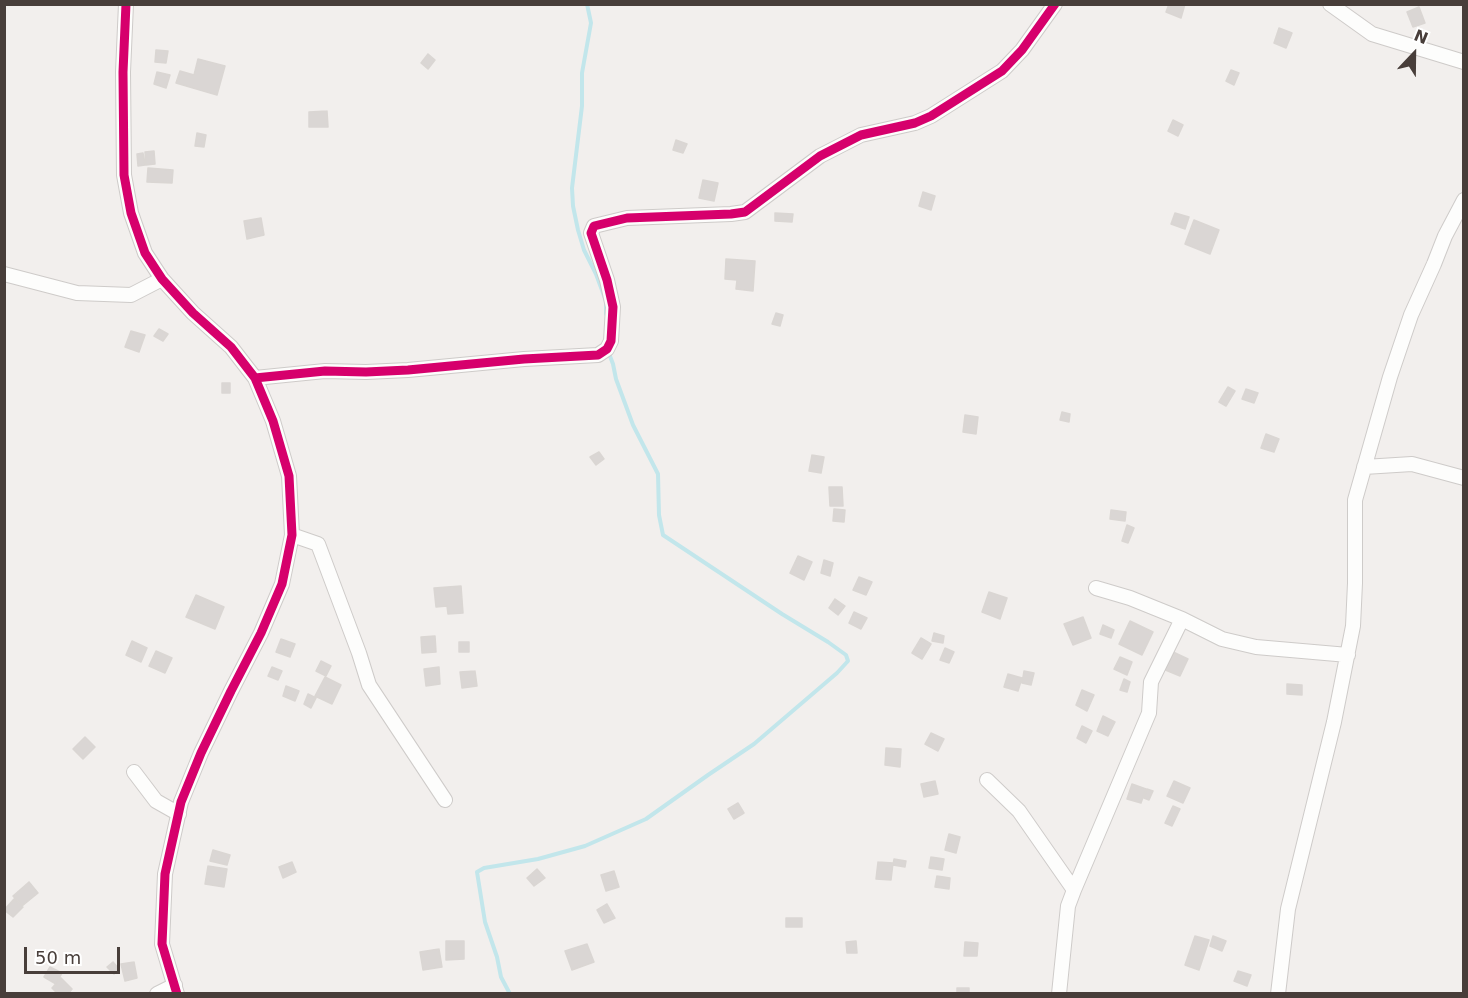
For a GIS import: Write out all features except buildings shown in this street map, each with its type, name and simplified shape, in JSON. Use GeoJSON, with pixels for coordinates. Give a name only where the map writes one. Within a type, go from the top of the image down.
{"type":"FeatureCollection","features":[{"type":"Feature","properties":{"kind":"street"},"geometry":{"type":"LineString","coordinates":[[126,4],[123,72],[124,175],[131,213],[144,253],[162,279],[193,313],[231,347],[255,378],[273,421],[289,476],[292,535],[282,584],[261,633],[201,753],[182,802],[165,874],[162,944],[176,989],[157,993]]}},
{"type":"Feature","properties":{"kind":"street"},"geometry":{"type":"LineString","coordinates":[[255,378],[326,371],[397,371],[524,359],[598,355],[607,349],[611,341],[613,307],[607,280],[591,232],[596,224],[627,218],[745,212],[820,156],[861,135],[915,123],[931,116],[1002,71],[1022,50],[1055,4]]}},
{"type":"Feature","properties":{"kind":"street"},"geometry":{"type":"LineString","coordinates":[[1330,4],[1372,34],[1464,62]]}},
{"type":"Feature","properties":{"kind":"street"},"geometry":{"type":"LineString","coordinates":[[1278,993],[1288,909],[1334,722],[1353,626],[1355,500],[1390,376],[1411,315],[1445,236],[1464,200]]}},
{"type":"Feature","properties":{"kind":"street"},"geometry":{"type":"LineString","coordinates":[[4,274],[77,293],[131,295],[162,279]]}},
{"type":"Feature","properties":{"kind":"street"},"geometry":{"type":"LineString","coordinates":[[1364,467],[1412,464],[1464,478]]}},
{"type":"Feature","properties":{"kind":"street"},"geometry":{"type":"LineString","coordinates":[[292,535],[318,544],[369,685],[445,800]]}},
{"type":"Feature","properties":{"kind":"street"},"geometry":{"type":"LineString","coordinates":[[1096,588],[1130,598],[1182,619],[1222,639],[1256,647],[1348,655]]}},
{"type":"Feature","properties":{"kind":"street"},"geometry":{"type":"LineString","coordinates":[[1059,993],[1068,906],[1149,713],[1152,682],[1182,619]]}},
{"type":"Feature","properties":{"kind":"street"},"geometry":{"type":"LineString","coordinates":[[134,772],[156,801],[179,814]]}},
{"type":"Feature","properties":{"kind":"street"},"geometry":{"type":"LineString","coordinates":[[987,780],[1019,811],[1074,890]]}},
{"type":"Feature","properties":{"kind":"waterway"},"geometry":{"type":"LineString","coordinates":[[587,4],[591,23],[582,73],[582,106],[572,188],[573,206],[584,250],[606,301],[606,314]]}},
{"type":"Feature","properties":{"kind":"waterway"},"geometry":{"type":"LineString","coordinates":[[510,994],[501,977],[485,922],[477,872],[484,868],[538,859],[585,846],[646,819],[754,744],[848,661],[846,655],[828,642],[663,535],[659,515],[658,474],[633,425],[608,351]]}},
{"type":"Feature","properties":{"kind":"cycle path"},"geometry":{"type":"LineString","coordinates":[[126,4],[123,72],[124,175],[131,213],[145,253],[162,279],[193,313],[231,347],[255,378],[273,421],[289,476],[292,535],[282,584],[261,633],[201,753],[181,802],[165,874],[162,944],[177,994]]}},
{"type":"Feature","properties":{"kind":"cycle path"},"geometry":{"type":"LineString","coordinates":[[255,378],[325,371],[408,370],[524,359],[598,355],[607,349],[611,341],[613,307],[607,280],[591,233],[594,226],[627,218],[745,212],[820,156],[861,135],[915,123],[931,116],[1002,71],[1022,50],[1055,4]]}}]}
